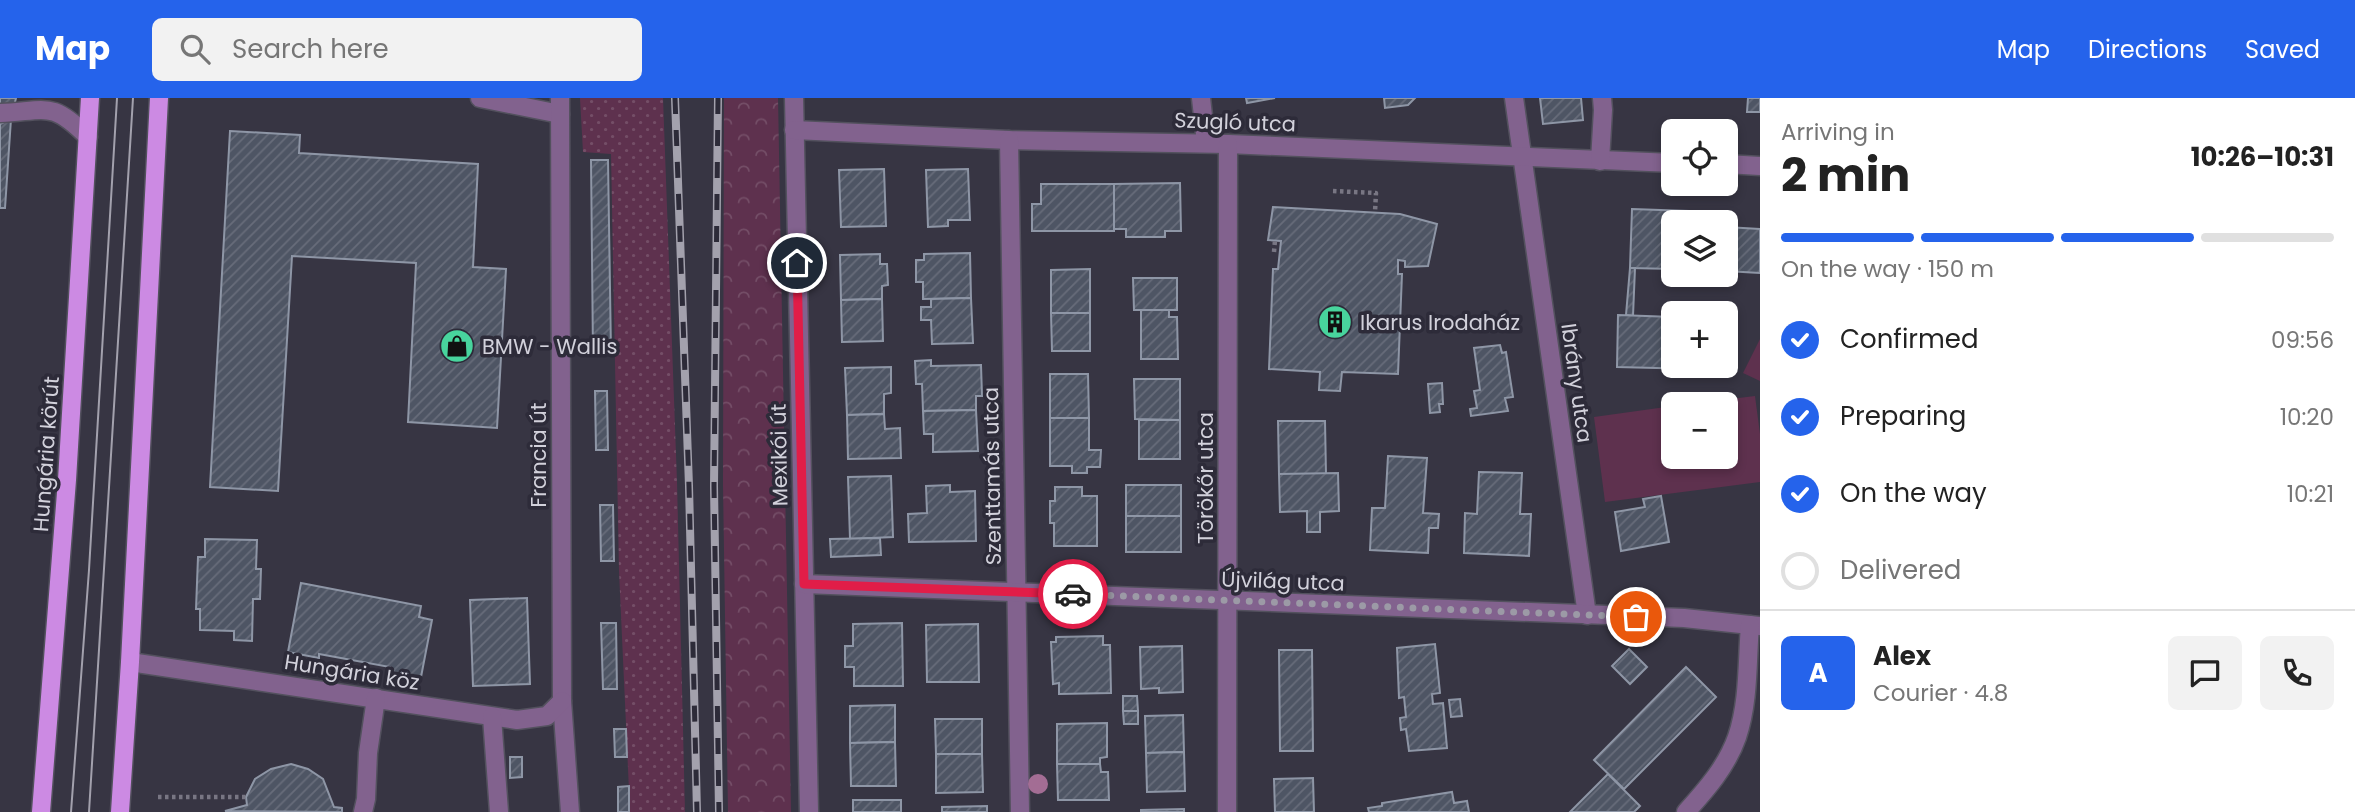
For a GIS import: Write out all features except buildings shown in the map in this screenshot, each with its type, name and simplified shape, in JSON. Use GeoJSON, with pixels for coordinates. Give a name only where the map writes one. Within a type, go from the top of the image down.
{"type":"FeatureCollection","features":[{"type":"Feature","properties":{"kind":"main road","name":"Hungária körút"},"geometry":{"type":"LineString","coordinates":[[41,812],[68,480],[90,98]]}},
{"type":"Feature","properties":{"kind":"main road"},"geometry":{"type":"LineString","coordinates":[[120,812],[159,98]]}},
{"type":"Feature","properties":{"kind":"street"},"geometry":{"type":"LineString","coordinates":[[480,98],[560,106]]}},
{"type":"Feature","properties":{"kind":"street","name":"Mexikói út"},"geometry":{"type":"LineString","coordinates":[[794,98],[809,812]]}},
{"type":"Feature","properties":{"kind":"street"},"geometry":{"type":"LineString","coordinates":[[1201,98],[1206,143]]}},
{"type":"Feature","properties":{"kind":"street","name":"Ibrány utca"},"geometry":{"type":"LineString","coordinates":[[1514,98],[1587,615]]}},
{"type":"Feature","properties":{"kind":"street"},"geometry":{"type":"LineString","coordinates":[[1600,160],[1607,102]]}},
{"type":"Feature","properties":{"kind":"street","name":"Francia út"},"geometry":{"type":"LineString","coordinates":[[560,106],[562,701],[570,812]]}},
{"type":"Feature","properties":{"kind":"street"},"geometry":{"type":"LineString","coordinates":[[1,112],[49,109],[69,118],[88,137]]}},
{"type":"Feature","properties":{"kind":"street","name":"Szugló utca"},"geometry":{"type":"LineString","coordinates":[[794,130],[1009,140],[1206,143],[1661,163]]}},
{"type":"Feature","properties":{"kind":"street","name":"Szenttamás utca"},"geometry":{"type":"LineString","coordinates":[[1009,140],[1020,812]]}},
{"type":"Feature","properties":{"kind":"street","name":"Törökőr utca"},"geometry":{"type":"LineString","coordinates":[[1227,812],[1228,144]]}},
{"type":"Feature","properties":{"kind":"street"},"geometry":{"type":"LineString","coordinates":[[1738,165],[1760,166]]}},
{"type":"Feature","properties":{"kind":"street","name":"Újvilág utca"},"geometry":{"type":"LineString","coordinates":[[804,584],[1684,618],[1755,625]]}},
{"type":"Feature","properties":{"kind":"street"},"geometry":{"type":"LineString","coordinates":[[1686,812],[1724,765],[1736,739],[1743,713],[1755,625]]}},
{"type":"Feature","properties":{"kind":"street","name":"Hungária köz"},"geometry":{"type":"LineString","coordinates":[[130,662],[517,720],[547,716],[562,701]]}},
{"type":"Feature","properties":{"kind":"street"},"geometry":{"type":"LineString","coordinates":[[363,812],[376,698]]}},
{"type":"Feature","properties":{"kind":"street"},"geometry":{"type":"LineString","coordinates":[[492,717],[499,812]]}},
{"type":"Feature","properties":{"kind":"path"},"geometry":{"type":"LineString","coordinates":[[1333,191],[1376,192],[1376,212]]}},
{"type":"Feature","properties":{"kind":"path"},"geometry":{"type":"LineString","coordinates":[[1274,252],[1275,240]]}},
{"type":"Feature","properties":{"kind":"path"},"geometry":{"type":"LineString","coordinates":[[158,797],[246,797]]}},
{"type":"Feature","properties":{"kind":"green space"},"geometry":{"type":"Polygon","coordinates":[[[580,98],[663,98],[677,482],[685,812],[630,812],[619,571],[611,154],[583,152],[580,98]]]}},
{"type":"Feature","properties":{"kind":"green space"},"geometry":{"type":"Polygon","coordinates":[[[724,98],[778,98],[791,812],[728,812],[723,484],[724,98]]]}},
{"type":"Feature","properties":{"kind":"green space"},"geometry":{"type":"Polygon","coordinates":[[[1760,339],[1760,381],[1743,373],[1760,339]]]}},
{"type":"Feature","properties":{"kind":"green space"},"geometry":{"type":"Polygon","coordinates":[[[1755,396],[1760,434],[1760,482],[1605,502],[1594,417],[1661,408],[1661,469],[1738,469],[1738,398],[1755,396]]]}},
{"type":"Feature","properties":{"kind":"tram line"},"geometry":{"type":"LineString","coordinates":[[71,812],[89,570],[117,98]]}},
{"type":"Feature","properties":{"kind":"tram line"},"geometry":{"type":"LineString","coordinates":[[89,812],[133,98]]}},
{"type":"Feature","properties":{"kind":"railway"},"geometry":{"type":"LineString","coordinates":[[675,98],[697,812]]}},
{"type":"Feature","properties":{"kind":"railway"},"geometry":{"type":"LineString","coordinates":[[718,98],[714,486],[719,812]]}},
{"type":"Feature","properties":{"kind":"way so far"},"geometry":{"type":"LineString","coordinates":[[1073,594],[1636,617]]}},
{"type":"Feature","properties":{"kind":"place","name":"Ikarus Irodaház"},"geometry":{"type":"Point","coordinates":[1335,322]}},
{"type":"Feature","properties":{"kind":"place","name":"BMW - Wallis"},"geometry":{"type":"Point","coordinates":[457,346]}},
{"type":"Feature","properties":{"kind":"route"},"geometry":{"type":"LineString","coordinates":[[797,263],[804,584],[1073,594]]}}]}
